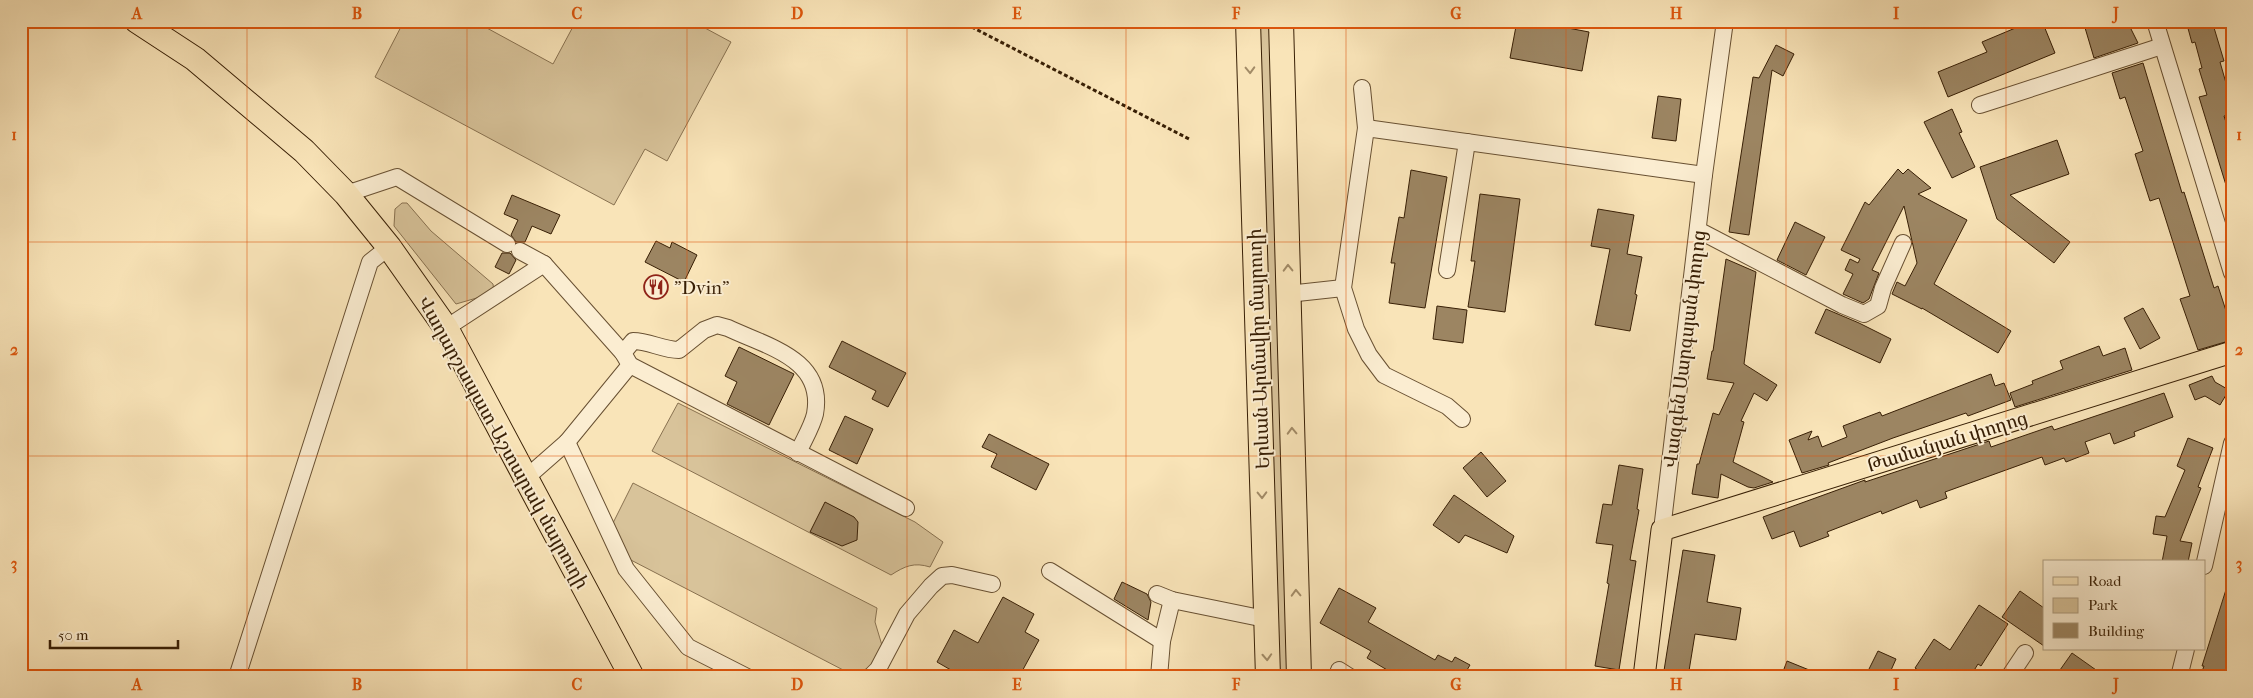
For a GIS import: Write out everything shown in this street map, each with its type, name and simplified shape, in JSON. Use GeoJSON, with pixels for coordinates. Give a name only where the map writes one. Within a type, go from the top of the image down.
{"type":"FeatureCollection","features":[{"type":"Feature","properties":{"kind":"highway","name":"Վաղարշապատ-Աշտարակ մայրուղի"},"geometry":{"type":"LineString","coordinates":[[137,21],[196,60],[304,151],[346,194],[389,247],[446,328],[632,677]]}},
{"type":"Feature","properties":{"kind":"highway","name":"Երևան-Արմավիր մայրուղի"},"geometry":{"type":"LineString","coordinates":[[1248,21],[1268,677]]}},
{"type":"Feature","properties":{"kind":"highway","name":"Երևան-Արմավիր մայրուղի"},"geometry":{"type":"LineString","coordinates":[[1280,21],[1299,677]]}},
{"type":"Feature","properties":{"kind":"main road","name":"Թամանյան փողոց"},"geometry":{"type":"LineString","coordinates":[[1662,530],[2232,352]]}},
{"type":"Feature","properties":{"kind":"main road","name":"Վազգեն Սարգսյան փողոց"},"geometry":{"type":"LineString","coordinates":[[1644,677],[1662,530]]}},
{"type":"Feature","properties":{"kind":"street"},"geometry":{"type":"LineString","coordinates":[[2154,21],[2232,273]]}},
{"type":"Feature","properties":{"kind":"street","name":"Վազգեն Սարգսյան փողոց"},"geometry":{"type":"LineString","coordinates":[[1662,530],[1722,22]]}},
{"type":"Feature","properties":{"kind":"street"},"geometry":{"type":"LineString","coordinates":[[1980,105],[2162,46]]}},
{"type":"Feature","properties":{"kind":"street"},"geometry":{"type":"LineString","coordinates":[[1362,88],[1366,128],[1343,288],[1356,329],[1368,355],[1384,375],[1447,406],[1462,419]]}},
{"type":"Feature","properties":{"kind":"street"},"geometry":{"type":"LineString","coordinates":[[1366,128],[1704,175]]}},
{"type":"Feature","properties":{"kind":"street"},"geometry":{"type":"LineString","coordinates":[[1447,270],[1467,142]]}},
{"type":"Feature","properties":{"kind":"street"},"geometry":{"type":"LineString","coordinates":[[346,194],[397,177],[513,248],[544,264],[626,359],[798,453],[906,508]]}},
{"type":"Feature","properties":{"kind":"street"},"geometry":{"type":"LineString","coordinates":[[1698,230],[1842,305],[1864,314],[1878,306],[1883,288],[1903,243]]}},
{"type":"Feature","properties":{"kind":"street"},"geometry":{"type":"LineString","coordinates":[[236,677],[370,262],[389,247]]}},
{"type":"Feature","properties":{"kind":"street"},"geometry":{"type":"LineString","coordinates":[[446,328],[544,264]]}},
{"type":"Feature","properties":{"kind":"street"},"geometry":{"type":"LineString","coordinates":[[1288,294],[1343,288]]}},
{"type":"Feature","properties":{"kind":"street"},"geometry":{"type":"LineString","coordinates":[[526,478],[566,442],[626,359],[633,341],[642,341],[666,350],[679,350],[704,330],[717,325],[728,328],[796,360],[809,373],[817,394],[814,416],[798,453]]}},
{"type":"Feature","properties":{"kind":"street"},"geometry":{"type":"LineString","coordinates":[[566,442],[626,569],[688,647],[747,677]]}},
{"type":"Feature","properties":{"kind":"street"},"geometry":{"type":"LineString","coordinates":[[2205,560],[2232,444]]}},
{"type":"Feature","properties":{"kind":"street"},"geometry":{"type":"LineString","coordinates":[[1050,571],[1162,641]]}},
{"type":"Feature","properties":{"kind":"street"},"geometry":{"type":"LineString","coordinates":[[870,677],[878,669],[907,614],[930,586],[942,576],[952,575],[992,584]]}},
{"type":"Feature","properties":{"kind":"street"},"geometry":{"type":"LineString","coordinates":[[1158,677],[1164,597],[1265,620]]}},
{"type":"Feature","properties":{"kind":"street"},"geometry":{"type":"LineString","coordinates":[[2179,677],[2186,650]]}},
{"type":"Feature","properties":{"kind":"street"},"geometry":{"type":"LineString","coordinates":[[2009,677],[2025,653]]}},
{"type":"Feature","properties":{"kind":"path"},"geometry":{"type":"LineString","coordinates":[[960,21],[1190,140]]}},
{"type":"Feature","properties":{"kind":"green space"},"geometry":{"type":"Polygon","coordinates":[[[404,21],[474,21],[553,64],[576,21],[692,21],[731,42],[667,161],[645,149],[614,205],[375,77],[404,21]]]}},
{"type":"Feature","properties":{"kind":"green space"},"geometry":{"type":"Polygon","coordinates":[[[1259,21],[1270,21],[1291,677],[1278,677],[1259,21]]]}},
{"type":"Feature","properties":{"kind":"green space"},"geometry":{"type":"Polygon","coordinates":[[[402,203],[407,203],[431,231],[493,284],[494,293],[456,304],[394,226],[395,209],[402,203]]]}},
{"type":"Feature","properties":{"kind":"green space"},"geometry":{"type":"Polygon","coordinates":[[[678,403],[915,522],[943,542],[930,567],[910,566],[891,575],[652,451],[678,403]]]}},
{"type":"Feature","properties":{"kind":"green space"},"geometry":{"type":"Polygon","coordinates":[[[633,483],[877,608],[875,622],[884,652],[875,668],[847,672],[627,558],[612,525],[633,483]]]}},
{"type":"Feature","properties":{"kind":"building"},"geometry":{"type":"Polygon","coordinates":[[[1517,21],[1531,21],[1589,32],[1582,71],[1510,58],[1517,21]]]}},
{"type":"Feature","properties":{"kind":"building"},"geometry":{"type":"Polygon","coordinates":[[[2032,21],[2042,21],[2055,53],[1948,97],[1938,72],[1987,52],[1982,42],[2032,21]]]}},
{"type":"Feature","properties":{"kind":"building"},"geometry":{"type":"Polygon","coordinates":[[[2083,21],[2127,21],[2138,43],[2094,58],[2083,21]]]}},
{"type":"Feature","properties":{"kind":"building"},"geometry":{"type":"Polygon","coordinates":[[[2186,21],[2212,21],[2224,61],[2220,62],[2228,90],[2232,89],[2232,114],[2224,116],[2232,141],[2232,194],[2229,195],[2199,97],[2207,95],[2199,69],[2202,68],[2195,42],[2192,43],[2186,21]]]}},
{"type":"Feature","properties":{"kind":"building"},"geometry":{"type":"Polygon","coordinates":[[[1776,45],[1794,54],[1783,76],[1772,70],[1749,235],[1729,232],[1753,77],[1759,78],[1776,45]]]}},
{"type":"Feature","properties":{"kind":"building"},"geometry":{"type":"Polygon","coordinates":[[[2143,63],[2182,193],[2184,192],[2214,288],[2218,286],[2228,317],[2232,316],[2232,340],[2198,350],[2180,299],[2190,296],[2159,198],[2150,201],[2135,154],[2143,151],[2125,97],[2120,99],[2112,73],[2143,63]]]}},
{"type":"Feature","properties":{"kind":"building"},"geometry":{"type":"Polygon","coordinates":[[[1658,96],[1681,99],[1676,141],[1652,138],[1658,96]]]}},
{"type":"Feature","properties":{"kind":"building"},"geometry":{"type":"Polygon","coordinates":[[[1952,109],[1962,132],[1959,133],[1975,167],[1952,178],[1924,122],[1952,109]]]}},
{"type":"Feature","properties":{"kind":"building"},"geometry":{"type":"Polygon","coordinates":[[[2057,140],[2069,174],[2010,195],[2070,242],[2054,263],[1997,219],[1980,167],[2057,140]]]}},
{"type":"Feature","properties":{"kind":"building"},"geometry":{"type":"Polygon","coordinates":[[[1898,169],[1903,174],[1908,169],[1931,188],[1918,194],[1967,220],[1934,284],[2011,331],[1998,353],[1922,308],[1892,294],[1897,282],[1905,286],[1917,263],[1904,206],[1872,270],[1879,273],[1869,299],[1863,303],[1843,294],[1853,274],[1845,270],[1850,259],[1858,263],[1860,259],[1841,250],[1865,202],[1869,205],[1898,169]]]}},
{"type":"Feature","properties":{"kind":"building"},"geometry":{"type":"Polygon","coordinates":[[[1411,170],[1447,177],[1425,308],[1389,303],[1395,263],[1391,263],[1399,217],[1404,218],[1411,170]]]}},
{"type":"Feature","properties":{"kind":"building"},"geometry":{"type":"Polygon","coordinates":[[[1480,194],[1520,199],[1505,312],[1468,307],[1475,261],[1471,261],[1480,194]]]}},
{"type":"Feature","properties":{"kind":"building"},"geometry":{"type":"Polygon","coordinates":[[[512,195],[560,215],[551,234],[532,226],[525,242],[516,242],[511,235],[518,220],[504,214],[512,195]]]}},
{"type":"Feature","properties":{"kind":"building"},"geometry":{"type":"Polygon","coordinates":[[[1598,209],[1634,215],[1627,254],[1642,257],[1630,331],[1595,325],[1610,249],[1591,246],[1598,209]]]}},
{"type":"Feature","properties":{"kind":"building"},"geometry":{"type":"Polygon","coordinates":[[[1795,222],[1825,237],[1806,275],[1777,260],[1795,222]]]}},
{"type":"Feature","properties":{"kind":"building"},"geometry":{"type":"Polygon","coordinates":[[[656,241],[670,248],[672,242],[697,255],[684,282],[645,262],[656,241]]]}},
{"type":"Feature","properties":{"kind":"building"},"geometry":{"type":"Polygon","coordinates":[[[502,253],[510,253],[516,260],[509,274],[495,267],[502,253]]]}},
{"type":"Feature","properties":{"kind":"building"},"geometry":{"type":"Polygon","coordinates":[[[1726,259],[1756,272],[1744,364],[1777,385],[1767,401],[1754,393],[1741,421],[1744,422],[1733,462],[1773,482],[1754,488],[1721,474],[1718,498],[1692,494],[1697,464],[1699,464],[1713,413],[1719,415],[1734,383],[1707,379],[1713,351],[1726,259]]]}},
{"type":"Feature","properties":{"kind":"building"},"geometry":{"type":"Polygon","coordinates":[[[1437,306],[1467,310],[1463,343],[1433,339],[1437,306]]]}},
{"type":"Feature","properties":{"kind":"building"},"geometry":{"type":"Polygon","coordinates":[[[2143,308],[2160,338],[2140,349],[2124,318],[2143,308]]]}},
{"type":"Feature","properties":{"kind":"building"},"geometry":{"type":"Polygon","coordinates":[[[1826,309],[1891,339],[1880,363],[1815,333],[1826,309]]]}},
{"type":"Feature","properties":{"kind":"building"},"geometry":{"type":"Polygon","coordinates":[[[842,341],[906,373],[888,407],[872,399],[876,391],[829,367],[842,341]]]}},
{"type":"Feature","properties":{"kind":"building"},"geometry":{"type":"Polygon","coordinates":[[[2099,346],[2103,356],[2125,348],[2132,370],[2015,407],[2010,393],[2033,384],[2032,381],[2063,369],[2060,361],[2099,346]]]}},
{"type":"Feature","properties":{"kind":"building"},"geometry":{"type":"Polygon","coordinates":[[[739,347],[794,374],[769,425],[727,404],[737,382],[725,376],[739,347]]]}},
{"type":"Feature","properties":{"kind":"building"},"geometry":{"type":"Polygon","coordinates":[[[1991,374],[1995,386],[2004,383],[2011,400],[1968,416],[1966,413],[1893,438],[1828,463],[1829,465],[1802,473],[1789,440],[1812,431],[1808,440],[1818,436],[1822,447],[1847,437],[1843,426],[1880,412],[1882,416],[1991,374]]]}},
{"type":"Feature","properties":{"kind":"building"},"geometry":{"type":"Polygon","coordinates":[[[2212,376],[2215,382],[2229,390],[2220,405],[2205,396],[2195,400],[2189,385],[2212,376]]]}},
{"type":"Feature","properties":{"kind":"building"},"geometry":{"type":"Polygon","coordinates":[[[2164,393],[2173,417],[2134,432],[2135,436],[2114,444],[2110,433],[2085,442],[2089,453],[2066,462],[2064,458],[2045,465],[2042,457],[1945,492],[1947,498],[1920,508],[1917,500],[1882,514],[1881,511],[1827,532],[1829,536],[1800,547],[1794,531],[1772,539],[1763,517],[1865,480],[1865,482],[1989,441],[1991,447],[2052,426],[2054,430],[2164,393]]]}},
{"type":"Feature","properties":{"kind":"building"},"geometry":{"type":"Polygon","coordinates":[[[845,416],[873,429],[857,464],[829,450],[845,416]]]}},
{"type":"Feature","properties":{"kind":"building"},"geometry":{"type":"Polygon","coordinates":[[[989,434],[1049,464],[1036,490],[991,467],[997,454],[982,447],[989,434]]]}},
{"type":"Feature","properties":{"kind":"building"},"geometry":{"type":"Polygon","coordinates":[[[2188,438],[2213,448],[2198,487],[2201,488],[2180,541],[2192,543],[2188,560],[2162,560],[2167,536],[2153,534],[2156,516],[2165,517],[2185,470],[2177,466],[2188,438]]]}},
{"type":"Feature","properties":{"kind":"building"},"geometry":{"type":"Polygon","coordinates":[[[1481,452],[1506,481],[1487,497],[1463,468],[1481,452]]]}},
{"type":"Feature","properties":{"kind":"building"},"geometry":{"type":"Polygon","coordinates":[[[1619,465],[1643,469],[1637,509],[1639,510],[1630,560],[1636,561],[1619,670],[1595,666],[1609,584],[1607,583],[1613,545],[1596,543],[1603,504],[1612,505],[1619,465]]]}},
{"type":"Feature","properties":{"kind":"building"},"geometry":{"type":"Polygon","coordinates":[[[1454,495],[1514,536],[1507,553],[1465,535],[1459,543],[1433,525],[1454,495]]]}},
{"type":"Feature","properties":{"kind":"building"},"geometry":{"type":"Polygon","coordinates":[[[825,502],[854,517],[858,522],[857,540],[842,546],[810,532],[825,502]]]}},
{"type":"Feature","properties":{"kind":"building"},"geometry":{"type":"Polygon","coordinates":[[[1683,550],[1715,555],[1707,602],[1741,608],[1736,640],[1695,634],[1688,677],[1663,677],[1683,550]]]}},
{"type":"Feature","properties":{"kind":"building"},"geometry":{"type":"Polygon","coordinates":[[[2229,580],[2232,581],[2232,677],[2200,677],[2204,666],[2202,666],[2229,580]]]}},
{"type":"Feature","properties":{"kind":"building"},"geometry":{"type":"Polygon","coordinates":[[[1122,582],[1147,594],[1151,602],[1148,620],[1114,599],[1122,582]]]}},
{"type":"Feature","properties":{"kind":"building"},"geometry":{"type":"Polygon","coordinates":[[[1339,588],[1376,608],[1368,622],[1435,660],[1438,655],[1452,662],[1455,657],[1470,665],[1467,670],[1480,677],[1399,677],[1367,658],[1371,651],[1320,623],[1339,588]]]}},
{"type":"Feature","properties":{"kind":"building"},"geometry":{"type":"Polygon","coordinates":[[[2020,591],[2043,607],[2043,645],[2002,617],[2020,591]]]}},
{"type":"Feature","properties":{"kind":"building"},"geometry":{"type":"Polygon","coordinates":[[[1003,597],[1034,614],[1025,632],[1039,640],[1019,677],[963,677],[937,662],[954,630],[978,643],[1003,597]]]}},
{"type":"Feature","properties":{"kind":"building"},"geometry":{"type":"Polygon","coordinates":[[[1979,605],[2008,624],[1981,666],[1978,664],[1970,677],[1928,677],[1915,668],[1934,639],[1950,650],[1979,605]]]}},
{"type":"Feature","properties":{"kind":"building"},"geometry":{"type":"Polygon","coordinates":[[[1878,651],[1896,659],[1888,677],[1876,677],[1867,673],[1878,651]]]}},
{"type":"Feature","properties":{"kind":"building"},"geometry":{"type":"Polygon","coordinates":[[[2072,653],[2106,677],[2055,677],[2072,653]]]}},
{"type":"Feature","properties":{"kind":"building"},"geometry":{"type":"Polygon","coordinates":[[[1787,661],[1824,676],[1824,677],[1781,677],[1787,661]]]}},
{"type":"Feature","properties":{"kind":"place","name":"\"Dvin\""},"geometry":{"type":"Point","coordinates":[656,287]}}]}
